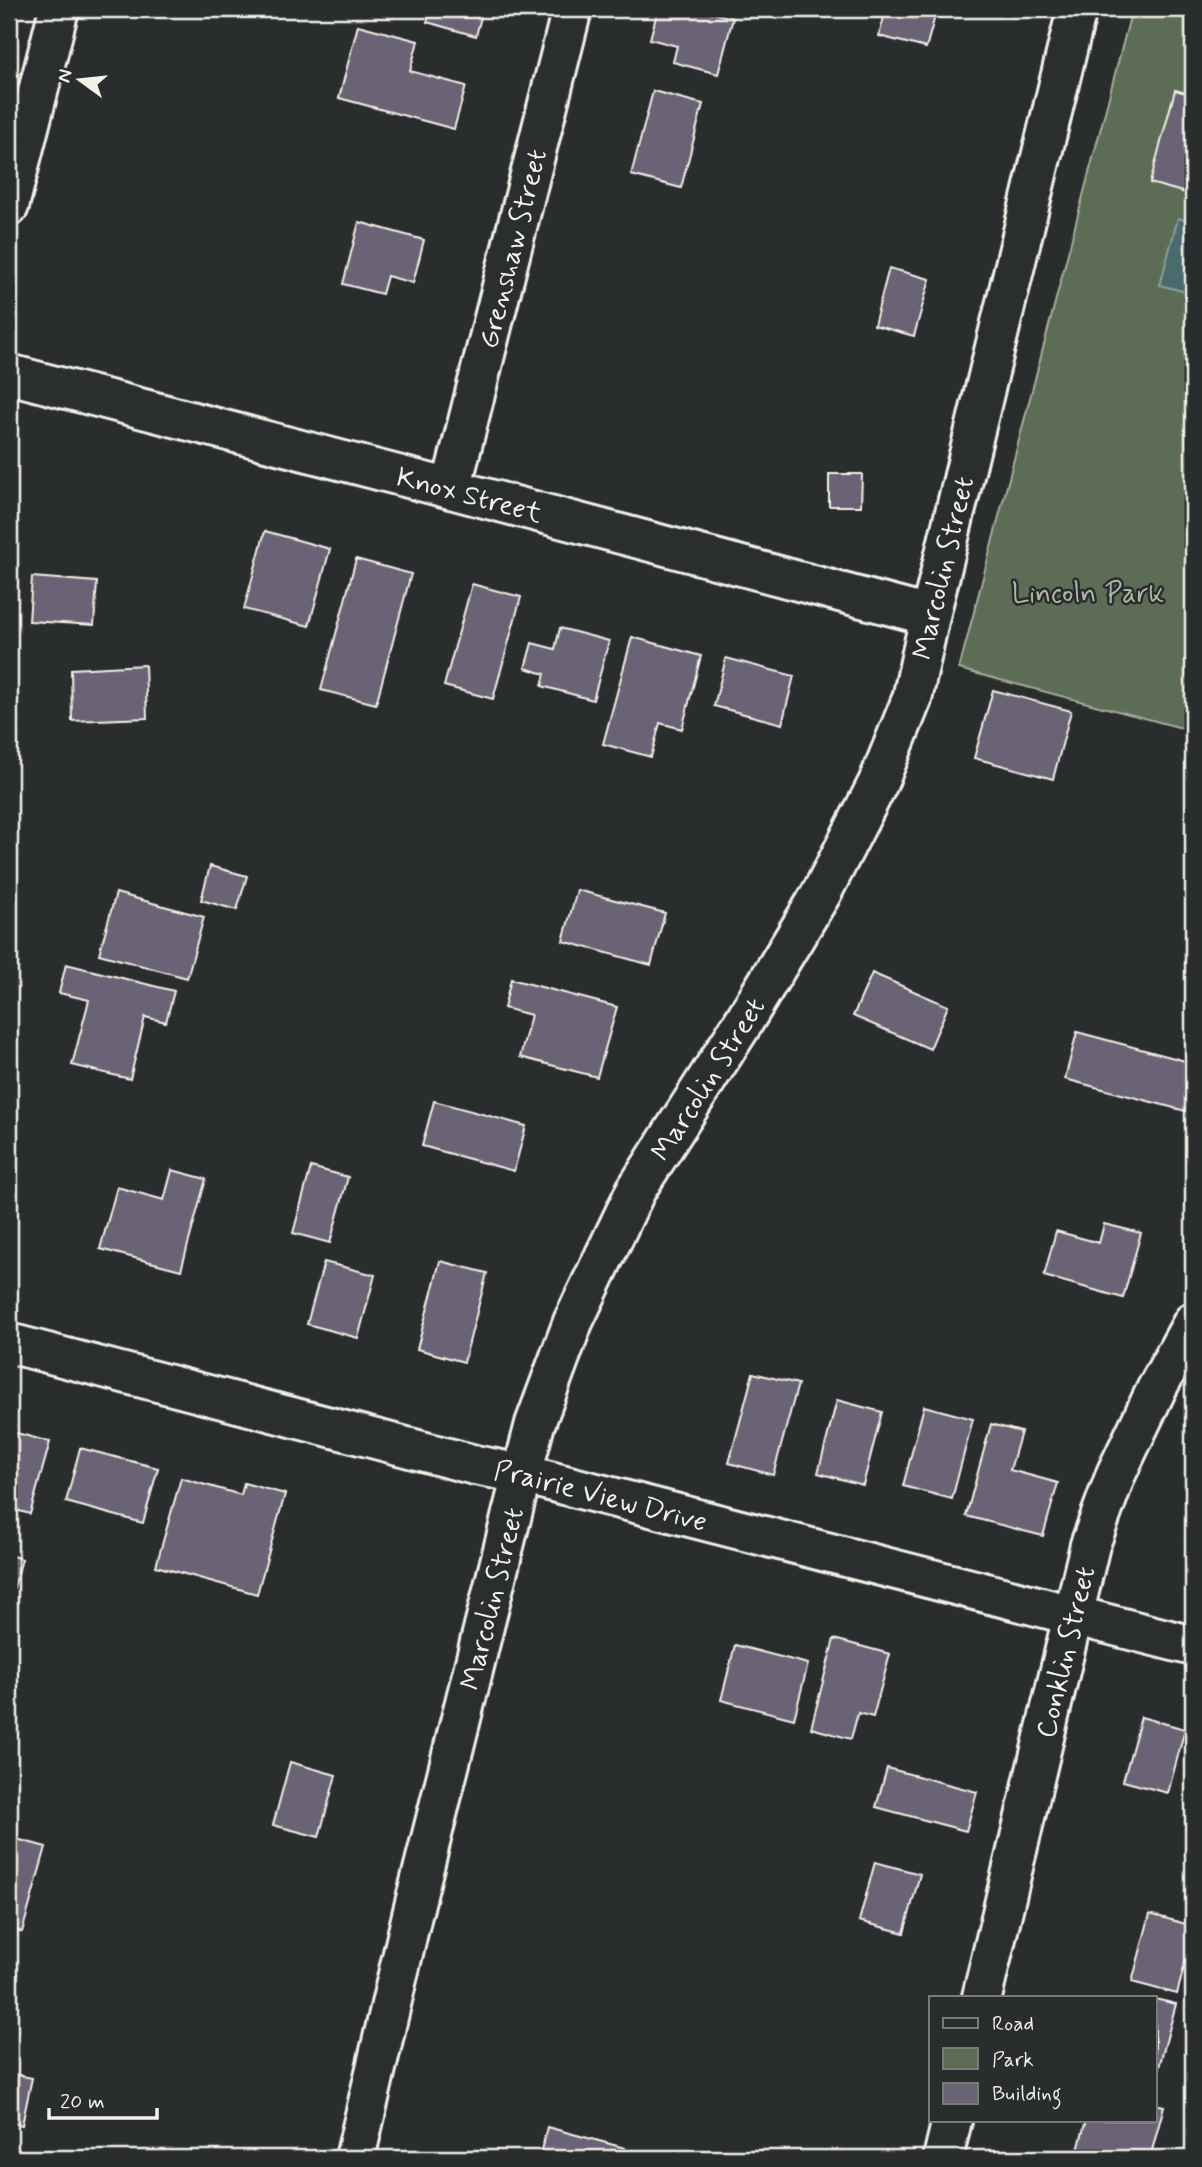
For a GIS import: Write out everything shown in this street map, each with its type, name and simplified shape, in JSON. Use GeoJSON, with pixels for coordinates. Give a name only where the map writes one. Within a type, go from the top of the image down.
{"type":"FeatureCollection","features":[{"type":"Feature","properties":{"kind":"street"},"geometry":{"type":"LineString","coordinates":[[9,206],[59,9]]}},
{"type":"Feature","properties":{"kind":"street","name":"Grenshaw Street"},"geometry":{"type":"LineString","coordinates":[[451,489],[572,9]]}},
{"type":"Feature","properties":{"kind":"street","name":"Marcolin Street"},"geometry":{"type":"LineString","coordinates":[[355,2158],[415,1902],[535,1424],[573,1322],[636,1190],[741,1026],[821,894],[878,783],[912,699],[1077,9]]}},
{"type":"Feature","properties":{"kind":"street","name":"Knox Street"},"geometry":{"type":"LineString","coordinates":[[9,374],[930,616]]}},
{"type":"Feature","properties":{"kind":"street","name":"Conklin Street"},"geometry":{"type":"LineString","coordinates":[[982,1996],[1090,1545],[1116,1474],[1157,1388],[1193,1322]]}},
{"type":"Feature","properties":{"kind":"street","name":"Prairie View Drive"},"geometry":{"type":"LineString","coordinates":[[9,1343],[475,1465],[522,1474],[1193,1646]]}},
{"type":"Feature","properties":{"kind":"street"},"geometry":{"type":"LineString","coordinates":[[943,2158],[952,2122]]}},
{"type":"Feature","properties":{"kind":"green space","name":"Lincoln Park"},"geometry":{"type":"Polygon","coordinates":[[[1132,9],[1193,9],[1193,731],[959,669],[1132,9]]]}},
{"type":"Feature","properties":{"kind":"water"},"geometry":{"type":"Polygon","coordinates":[[[1178,218],[1193,222],[1193,294],[1160,285],[1178,218]]]}},
{"type":"Feature","properties":{"kind":"building"},"geometry":{"type":"Polygon","coordinates":[[[431,9],[483,9],[476,36],[427,22],[431,9]]]}},
{"type":"Feature","properties":{"kind":"building"},"geometry":{"type":"Polygon","coordinates":[[[658,9],[697,9],[733,18],[718,74],[673,62],[677,46],[650,39],[658,9]]]}},
{"type":"Feature","properties":{"kind":"building"},"geometry":{"type":"Polygon","coordinates":[[[886,9],[937,9],[926,48],[879,36],[886,9]]]}},
{"type":"Feature","properties":{"kind":"building"},"geometry":{"type":"Polygon","coordinates":[[[358,25],[418,41],[410,71],[466,86],[454,129],[339,98],[358,25]]]}},
{"type":"Feature","properties":{"kind":"building"},"geometry":{"type":"Polygon","coordinates":[[[1175,90],[1193,95],[1193,195],[1150,183],[1175,90]]]}},
{"type":"Feature","properties":{"kind":"building"},"geometry":{"type":"Polygon","coordinates":[[[653,91],[703,104],[681,188],[631,175],[653,91]]]}},
{"type":"Feature","properties":{"kind":"building"},"geometry":{"type":"Polygon","coordinates":[[[359,222],[424,240],[413,283],[387,276],[382,294],[343,284],[359,222]]]}},
{"type":"Feature","properties":{"kind":"building"},"geometry":{"type":"Polygon","coordinates":[[[889,268],[930,279],[914,336],[874,325],[889,268]]]}},
{"type":"Feature","properties":{"kind":"building"},"geometry":{"type":"Polygon","coordinates":[[[829,474],[862,474],[861,506],[829,506],[829,474]]]}},
{"type":"Feature","properties":{"kind":"building"},"geometry":{"type":"Polygon","coordinates":[[[265,531],[330,549],[309,626],[244,609],[265,531]]]}},
{"type":"Feature","properties":{"kind":"building"},"geometry":{"type":"Polygon","coordinates":[[[356,559],[411,574],[376,704],[321,690],[356,559]]]}},
{"type":"Feature","properties":{"kind":"building"},"geometry":{"type":"Polygon","coordinates":[[[32,577],[97,582],[94,625],[29,621],[32,577]]]}},
{"type":"Feature","properties":{"kind":"building"},"geometry":{"type":"Polygon","coordinates":[[[472,584],[521,597],[493,699],[444,686],[472,584]]]}},
{"type":"Feature","properties":{"kind":"building"},"geometry":{"type":"Polygon","coordinates":[[[560,628],[609,641],[593,700],[542,686],[545,674],[525,668],[532,643],[555,649],[560,628]]]}},
{"type":"Feature","properties":{"kind":"building"},"geometry":{"type":"Polygon","coordinates":[[[632,637],[701,656],[682,729],[660,723],[651,757],[603,744],[632,637]]]}},
{"type":"Feature","properties":{"kind":"building"},"geometry":{"type":"Polygon","coordinates":[[[726,658],[794,676],[782,724],[714,706],[726,658]]]}},
{"type":"Feature","properties":{"kind":"building"},"geometry":{"type":"Polygon","coordinates":[[[145,665],[147,718],[72,721],[71,669],[145,665]]]}},
{"type":"Feature","properties":{"kind":"building"},"geometry":{"type":"Polygon","coordinates":[[[993,690],[1071,711],[1053,779],[974,758],[993,690]]]}},
{"type":"Feature","properties":{"kind":"building"},"geometry":{"type":"Polygon","coordinates":[[[210,866],[247,876],[237,910],[201,900],[210,866]]]}},
{"type":"Feature","properties":{"kind":"building"},"geometry":{"type":"Polygon","coordinates":[[[577,890],[665,913],[651,965],[563,941],[577,890]]]}},
{"type":"Feature","properties":{"kind":"building"},"geometry":{"type":"Polygon","coordinates":[[[116,893],[204,917],[187,978],[99,954],[116,893]]]}},
{"type":"Feature","properties":{"kind":"building"},"geometry":{"type":"Polygon","coordinates":[[[66,964],[174,991],[166,1022],[145,1017],[130,1079],[72,1065],[89,1000],[59,993],[66,964]]]}},
{"type":"Feature","properties":{"kind":"building"},"geometry":{"type":"Polygon","coordinates":[[[872,973],[948,1006],[930,1049],[853,1016],[872,973]]]}},
{"type":"Feature","properties":{"kind":"building"},"geometry":{"type":"Polygon","coordinates":[[[511,979],[617,1007],[597,1077],[520,1057],[531,1015],[504,1008],[511,979]]]}},
{"type":"Feature","properties":{"kind":"building"},"geometry":{"type":"Polygon","coordinates":[[[1077,1032],[1193,1063],[1193,1113],[1065,1079],[1077,1032]]]}},
{"type":"Feature","properties":{"kind":"building"},"geometry":{"type":"Polygon","coordinates":[[[434,1101],[526,1126],[514,1171],[422,1146],[434,1101]]]}},
{"type":"Feature","properties":{"kind":"building"},"geometry":{"type":"Polygon","coordinates":[[[311,1167],[348,1177],[330,1243],[293,1233],[311,1167]]]}},
{"type":"Feature","properties":{"kind":"building"},"geometry":{"type":"Polygon","coordinates":[[[172,1170],[206,1179],[181,1270],[100,1249],[117,1187],[164,1200],[172,1170]]]}},
{"type":"Feature","properties":{"kind":"building"},"geometry":{"type":"Polygon","coordinates":[[[1104,1224],[1141,1233],[1123,1298],[1044,1276],[1056,1231],[1099,1243],[1104,1224]]]}},
{"type":"Feature","properties":{"kind":"building"},"geometry":{"type":"Polygon","coordinates":[[[440,1261],[487,1273],[464,1362],[417,1349],[440,1261]]]}},
{"type":"Feature","properties":{"kind":"building"},"geometry":{"type":"Polygon","coordinates":[[[324,1262],[375,1275],[358,1338],[307,1324],[324,1262]]]}},
{"type":"Feature","properties":{"kind":"building"},"geometry":{"type":"Polygon","coordinates":[[[753,1373],[798,1384],[773,1475],[729,1463],[753,1373]]]}},
{"type":"Feature","properties":{"kind":"building"},"geometry":{"type":"Polygon","coordinates":[[[837,1400],[882,1412],[863,1485],[818,1473],[837,1400]]]}},
{"type":"Feature","properties":{"kind":"building"},"geometry":{"type":"Polygon","coordinates":[[[924,1406],[973,1419],[952,1499],[903,1486],[924,1406]]]}},
{"type":"Feature","properties":{"kind":"building"},"geometry":{"type":"Polygon","coordinates":[[[991,1424],[1021,1432],[1010,1470],[1058,1483],[1043,1536],[966,1516],[991,1424]]]}},
{"type":"Feature","properties":{"kind":"building"},"geometry":{"type":"Polygon","coordinates":[[[9,1431],[50,1442],[30,1514],[9,1508],[9,1431]]]}},
{"type":"Feature","properties":{"kind":"building"},"geometry":{"type":"Polygon","coordinates":[[[80,1448],[158,1468],[143,1523],[66,1502],[80,1448]]]}},
{"type":"Feature","properties":{"kind":"building"},"geometry":{"type":"Polygon","coordinates":[[[181,1478],[241,1495],[244,1483],[285,1494],[257,1594],[156,1566],[181,1478]]]}},
{"type":"Feature","properties":{"kind":"building"},"geometry":{"type":"Polygon","coordinates":[[[9,1555],[22,1559],[10,1602],[9,1602],[9,1555]]]}},
{"type":"Feature","properties":{"kind":"building"},"geometry":{"type":"Polygon","coordinates":[[[834,1639],[890,1654],[873,1717],[858,1713],[851,1739],[811,1728],[834,1639]]]}},
{"type":"Feature","properties":{"kind":"building"},"geometry":{"type":"Polygon","coordinates":[[[735,1645],[808,1664],[794,1719],[721,1700],[735,1645]]]}},
{"type":"Feature","properties":{"kind":"building"},"geometry":{"type":"Polygon","coordinates":[[[1141,1717],[1185,1729],[1168,1793],[1123,1781],[1141,1717]]]}},
{"type":"Feature","properties":{"kind":"building"},"geometry":{"type":"Polygon","coordinates":[[[290,1762],[336,1775],[319,1837],[273,1825],[290,1762]]]}},
{"type":"Feature","properties":{"kind":"building"},"geometry":{"type":"Polygon","coordinates":[[[887,1768],[977,1792],[966,1831],[876,1807],[887,1768]]]}},
{"type":"Feature","properties":{"kind":"building"},"geometry":{"type":"Polygon","coordinates":[[[9,1837],[46,1847],[22,1932],[9,1928],[9,1837]]]}},
{"type":"Feature","properties":{"kind":"building"},"geometry":{"type":"Polygon","coordinates":[[[875,1862],[920,1874],[904,1933],[859,1921],[875,1862]]]}},
{"type":"Feature","properties":{"kind":"building"},"geometry":{"type":"Polygon","coordinates":[[[1150,1914],[1193,1926],[1177,1994],[1132,1982],[1150,1914]]]}},
{"type":"Feature","properties":{"kind":"building"},"geometry":{"type":"Polygon","coordinates":[[[1156,1999],[1176,2004],[1158,2071],[1156,2070],[1156,1999]]]}},
{"type":"Feature","properties":{"kind":"building"},"geometry":{"type":"Polygon","coordinates":[[[9,2073],[32,2078],[22,2125],[9,2122],[9,2073]]]}},
{"type":"Feature","properties":{"kind":"building"},"geometry":{"type":"Polygon","coordinates":[[[1156,2104],[1164,2106],[1150,2158],[1076,2158],[1085,2122],[1156,2122],[1156,2104]]]}},
{"type":"Feature","properties":{"kind":"building"},"geometry":{"type":"Polygon","coordinates":[[[547,2127],[625,2148],[622,2158],[539,2158],[547,2127]]]}}]}
